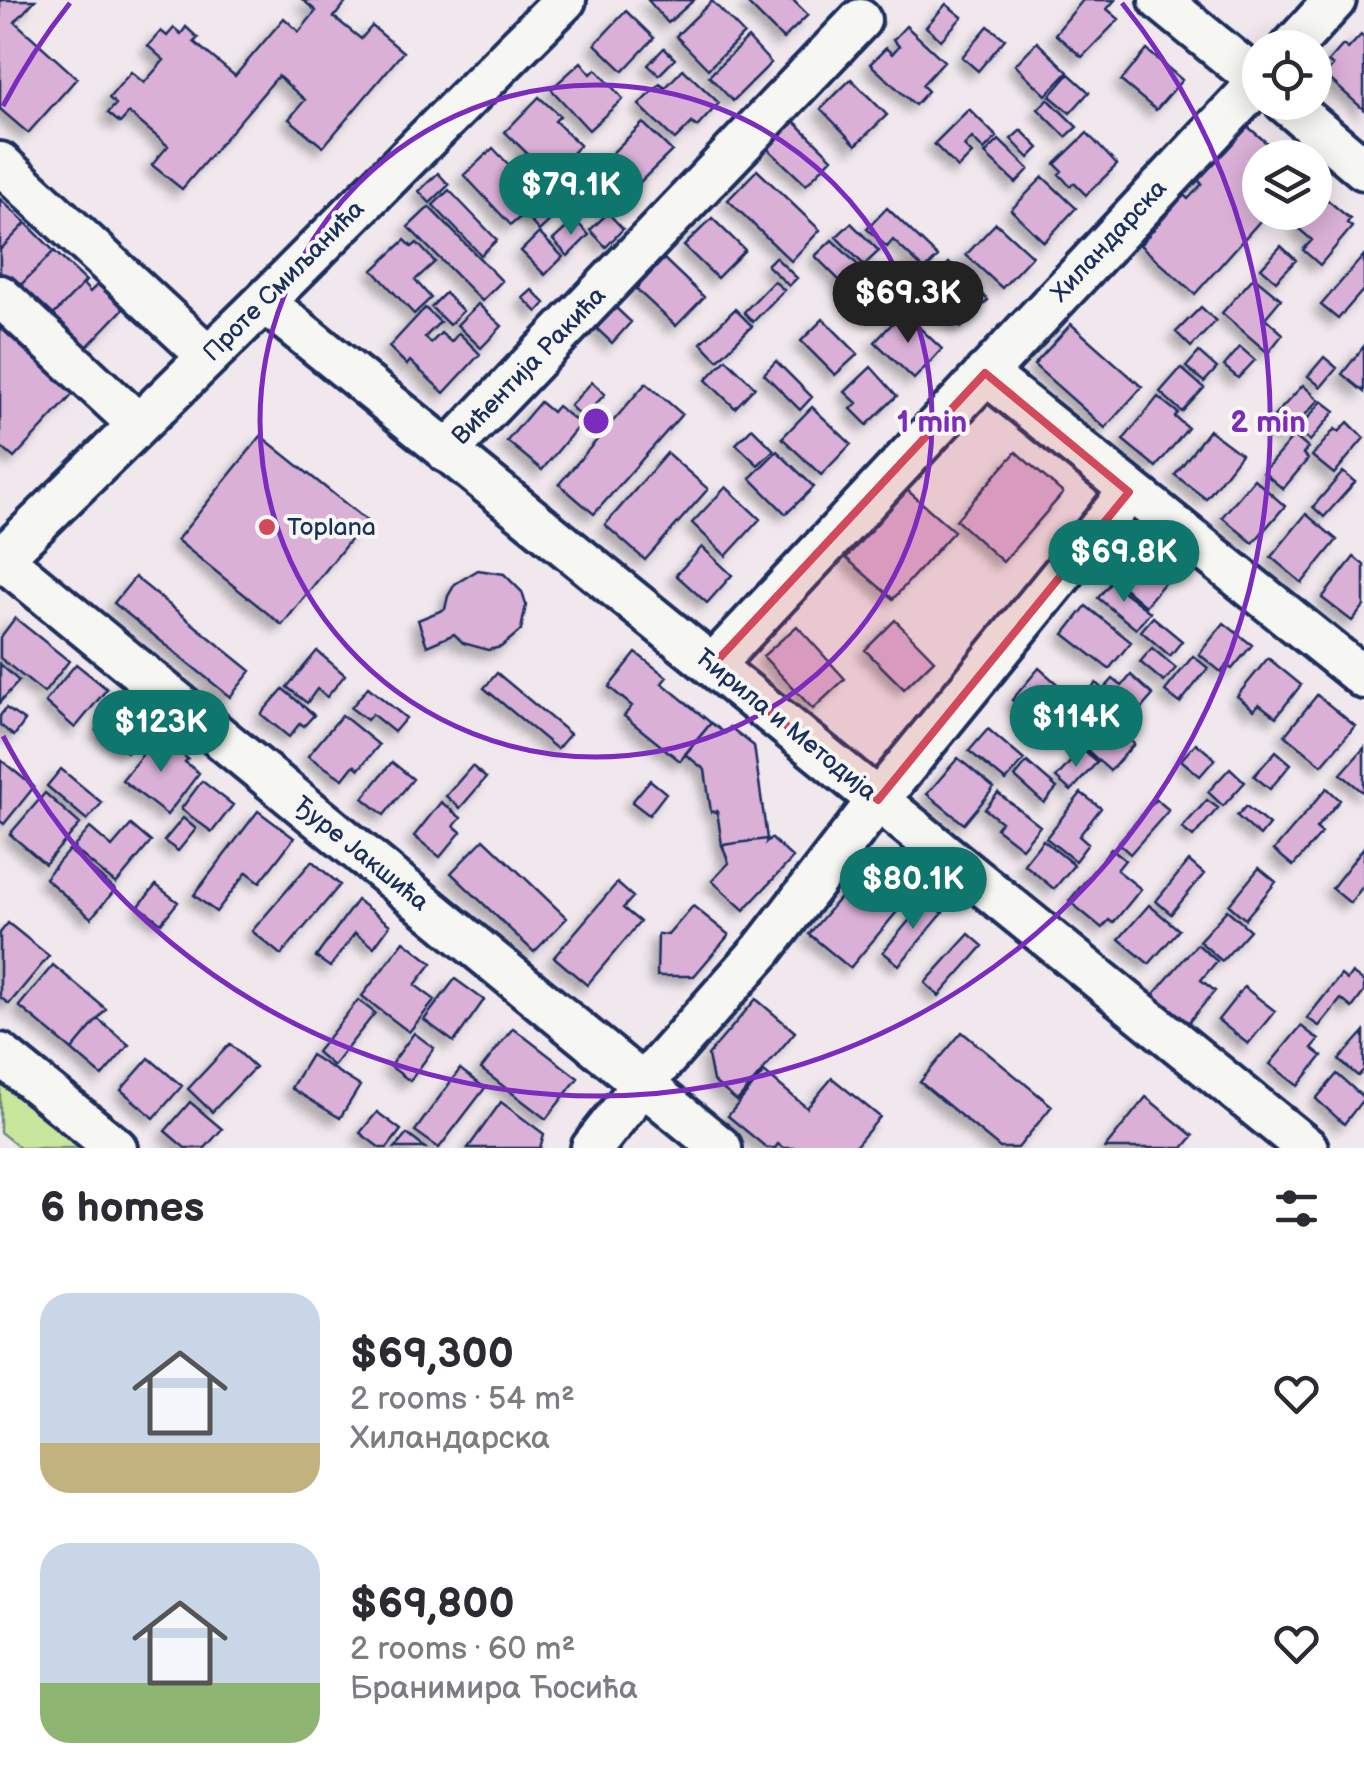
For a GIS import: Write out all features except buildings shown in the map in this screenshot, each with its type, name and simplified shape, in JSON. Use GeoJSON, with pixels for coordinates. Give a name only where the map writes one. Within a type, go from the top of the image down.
{"type":"FeatureCollection","features":[{"type":"Feature","properties":{"kind":"street","name":"Проте Смиљанића"},"geometry":{"type":"LineString","coordinates":[[5,546],[264,302],[564,0]]}},
{"type":"Feature","properties":{"kind":"street"},"geometry":{"type":"LineString","coordinates":[[1160,0],[1242,66]]}},
{"type":"Feature","properties":{"kind":"street"},"geometry":{"type":"LineString","coordinates":[[1308,30],[1336,0]]}},
{"type":"Feature","properties":{"kind":"street","name":"Вићентија Ракића"},"geometry":{"type":"LineString","coordinates":[[447,452],[860,20]]}},
{"type":"Feature","properties":{"kind":"street","name":"Хиландарска"},"geometry":{"type":"LineString","coordinates":[[712,665],[1242,100]]}},
{"type":"Feature","properties":{"kind":"street"},"geometry":{"type":"LineString","coordinates":[[1306,120],[1364,169]]}},
{"type":"Feature","properties":{"kind":"street"},"geometry":{"type":"LineString","coordinates":[[0,163],[208,356]]}},
{"type":"Feature","properties":{"kind":"street"},"geometry":{"type":"LineString","coordinates":[[0,296],[138,424]]}},
{"type":"Feature","properties":{"kind":"street","name":"Ћирила и Методија"},"geometry":{"type":"LineString","coordinates":[[264,302],[1307,1148]]}},
{"type":"Feature","properties":{"kind":"street"},"geometry":{"type":"LineString","coordinates":[[985,373],[1364,678]]}},
{"type":"Feature","properties":{"kind":"street"},"geometry":{"type":"LineString","coordinates":[[592,1148],[642,1085],[762,950],[878,800],[1129,492]]}},
{"type":"Feature","properties":{"kind":"street","name":"Ђуре Јакшића"},"geometry":{"type":"LineString","coordinates":[[5,546],[642,1085],[722,1148]]}},
{"type":"Feature","properties":{"kind":"street"},"geometry":{"type":"LineString","coordinates":[[0,1054],[116,1148]]}},
{"type":"Feature","properties":{"kind":"highlighted area"},"geometry":{"type":"Polygon","coordinates":[[[985,373],[1129,492],[878,800],[713,665],[985,373]]]}},
{"type":"Feature","properties":{"kind":"green space"},"geometry":{"type":"Polygon","coordinates":[[[0,1067],[99,1148],[20,1148],[0,1132],[0,1067]]]}},
{"type":"Feature","properties":{"kind":"place","name":"Toplana"},"geometry":{"type":"Point","coordinates":[267,527]}}]}
